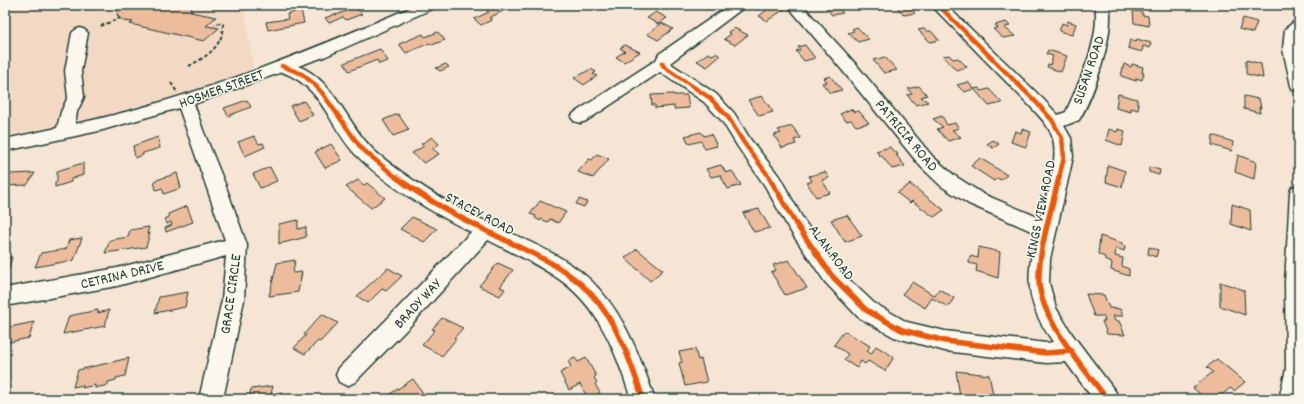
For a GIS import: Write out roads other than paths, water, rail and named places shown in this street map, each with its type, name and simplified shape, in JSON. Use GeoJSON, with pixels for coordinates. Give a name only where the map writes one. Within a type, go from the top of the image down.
{"type":"FeatureCollection","features":[{"type":"Feature","properties":{"kind":"street","name":"HOSMER STREET"},"geometry":{"type":"LineString","coordinates":[[5,145],[129,118],[318,53],[429,5]]}},
{"type":"Feature","properties":{"kind":"street","name":"PATRICIA ROAD"},"geometry":{"type":"LineString","coordinates":[[794,5],[848,66],[927,162],[948,182],[976,199],[1047,229]]}},
{"type":"Feature","properties":{"kind":"street","name":"KINGS VIEW ROAD"},"geometry":{"type":"LineString","coordinates":[[938,5],[1036,102],[1054,124],[1062,138],[1064,157],[1040,259],[1039,284],[1046,311],[1072,351],[1107,399]]}},
{"type":"Feature","properties":{"kind":"street","name":"SUSAN ROAD"},"geometry":{"type":"LineString","coordinates":[[1054,124],[1072,116],[1088,80],[1101,36],[1105,12],[1102,5]]}},
{"type":"Feature","properties":{"kind":"street"},"geometry":{"type":"LineString","coordinates":[[580,117],[662,63],[665,58],[736,6]]}},
{"type":"Feature","properties":{"kind":"street"},"geometry":{"type":"LineString","coordinates":[[1299,26],[1293,29],[1291,49],[1299,86]]}},
{"type":"Feature","properties":{"kind":"street"},"geometry":{"type":"LineString","coordinates":[[65,133],[69,112],[76,97],[74,71],[80,33]]}},
{"type":"Feature","properties":{"kind":"street","name":"ALAN ROAD"},"geometry":{"type":"LineString","coordinates":[[662,63],[664,67],[710,98],[728,117],[744,143],[772,181],[796,224],[832,276],[866,310],[902,330],[945,341],[1046,353],[1072,351]]}},
{"type":"Feature","properties":{"kind":"street","name":"STACEY ROAD"},"geometry":{"type":"LineString","coordinates":[[282,66],[303,74],[314,84],[354,142],[368,156],[404,183],[424,196],[485,230],[543,259],[568,274],[590,293],[608,316],[634,373],[643,399]]}},
{"type":"Feature","properties":{"kind":"street","name":"GRACE CIRCLE"},"geometry":{"type":"LineString","coordinates":[[181,99],[216,184],[237,245],[232,300],[211,399]]}},
{"type":"Feature","properties":{"kind":"street"},"geometry":{"type":"LineString","coordinates":[[1291,399],[1297,369],[1295,283],[1299,200]]}},
{"type":"Feature","properties":{"kind":"street","name":"BRADY WAY"},"geometry":{"type":"LineString","coordinates":[[347,375],[403,318],[485,230]]}},
{"type":"Feature","properties":{"kind":"street","name":"CETRINA DRIVE"},"geometry":{"type":"LineString","coordinates":[[5,297],[117,277],[237,245]]}}]}
